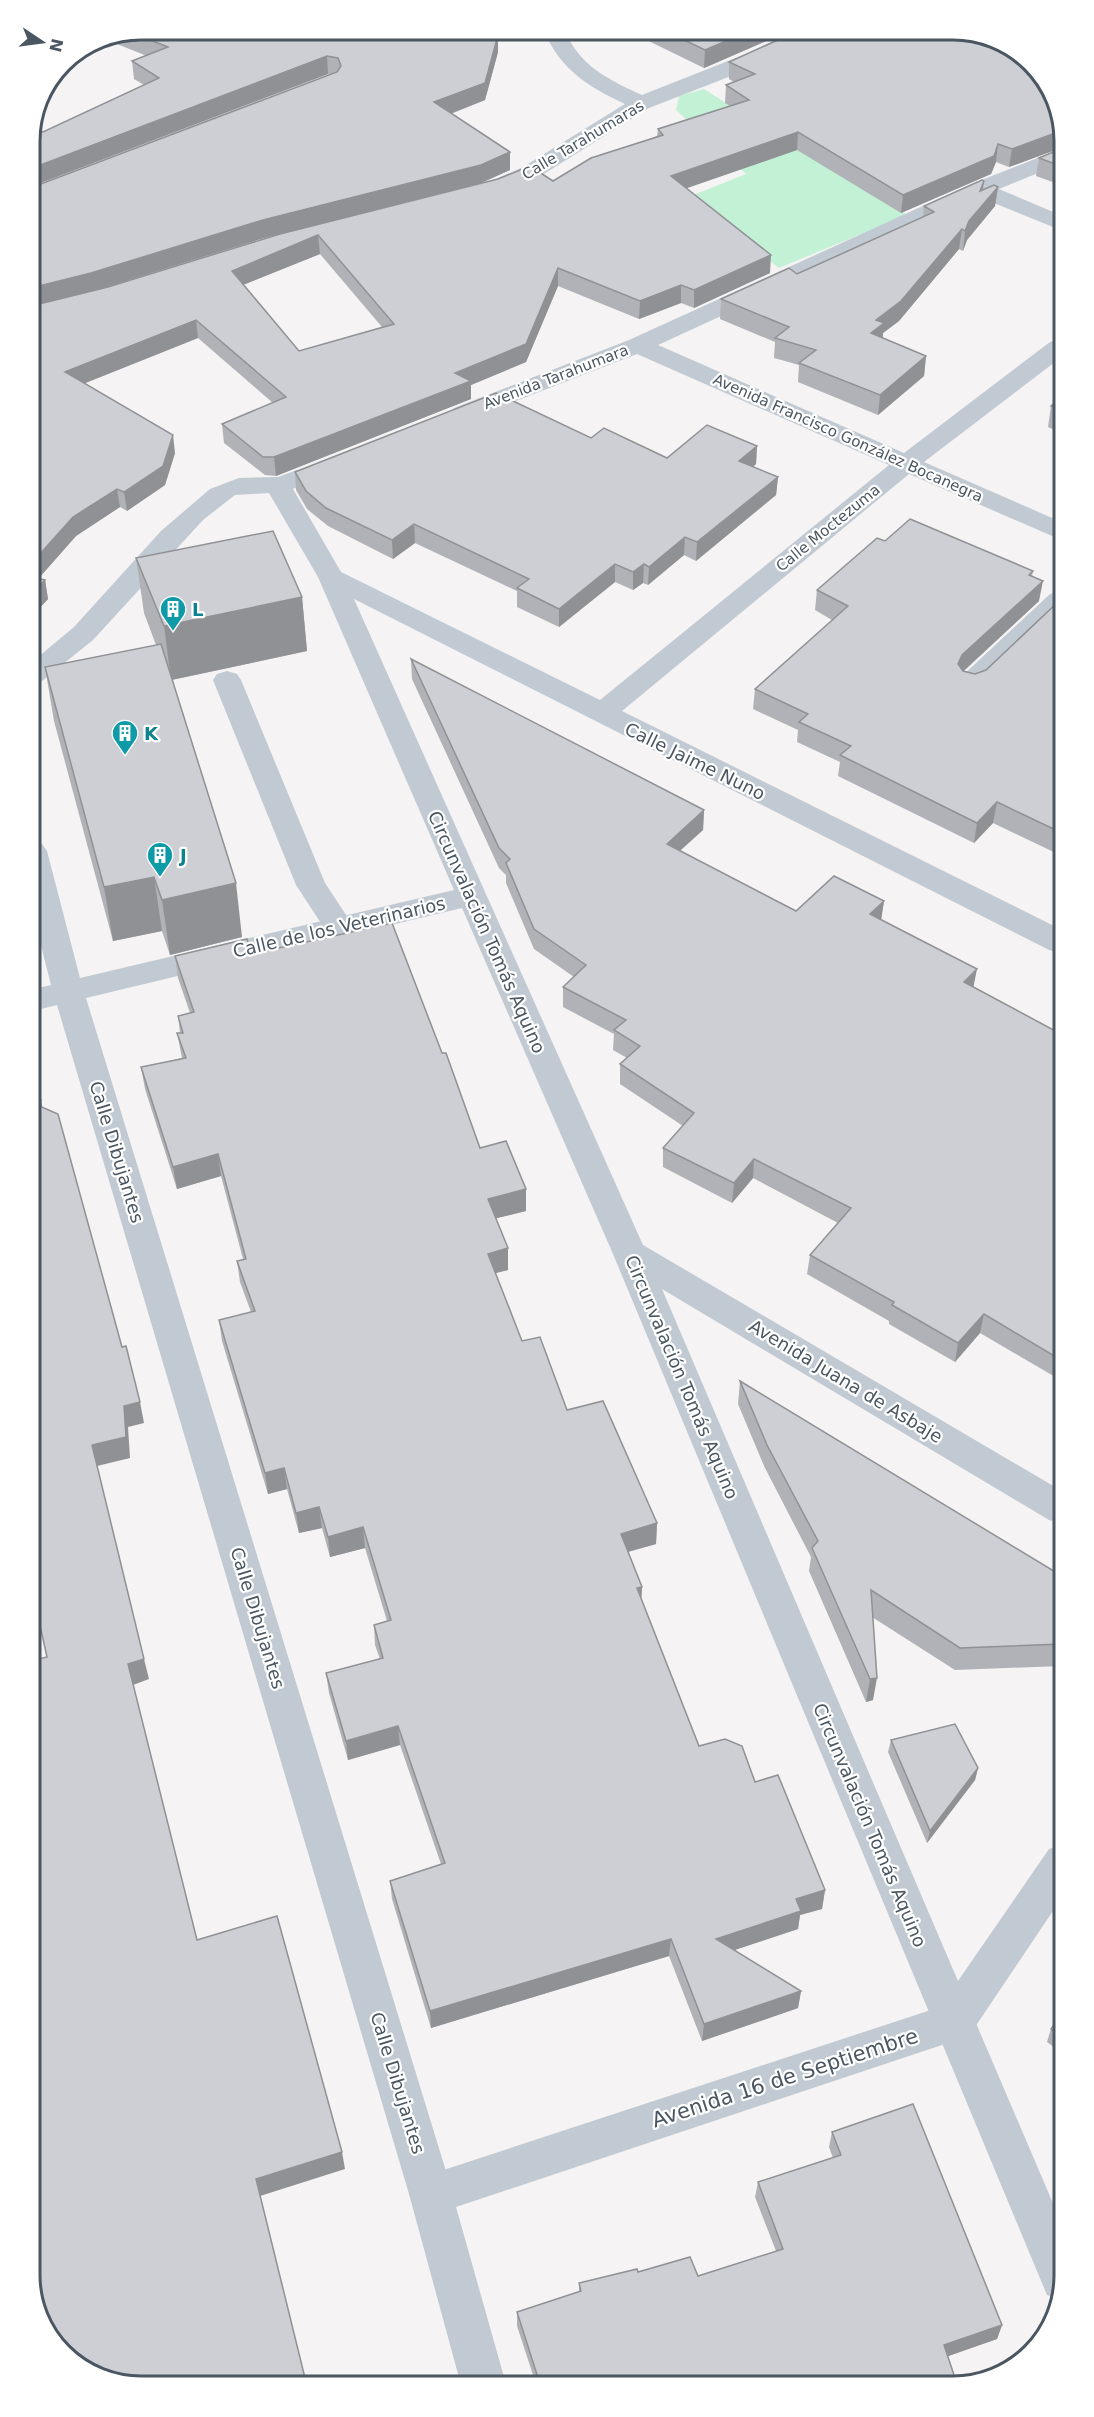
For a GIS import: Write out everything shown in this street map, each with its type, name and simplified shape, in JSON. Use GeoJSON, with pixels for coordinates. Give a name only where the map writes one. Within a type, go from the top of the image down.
{"type":"FeatureCollection","features":[{"type":"Feature","properties":{"kind":"street"},"geometry":{"type":"LineString","coordinates":[[557,41],[575,66],[641,104]]}},
{"type":"Feature","properties":{"kind":"street","name":"Calle Tarahumaras"},"geometry":{"type":"LineString","coordinates":[[478,193],[531,172],[641,104],[746,63],[793,41]]}},
{"type":"Feature","properties":{"kind":"street","name":"Avenida Tarahumara"},"geometry":{"type":"LineString","coordinates":[[442,422],[638,345],[979,189],[1054,159]]}},
{"type":"Feature","properties":{"kind":"street"},"geometry":{"type":"LineString","coordinates":[[979,189],[1054,220]]}},
{"type":"Feature","properties":{"kind":"street","name":"Avenida Francisco González Bocanegra"},"geometry":{"type":"LineString","coordinates":[[638,345],[1054,529]]}},
{"type":"Feature","properties":{"kind":"street","name":"Calle Moctezuma"},"geometry":{"type":"LineString","coordinates":[[601,714],[906,464],[1054,351]]}},
{"type":"Feature","properties":{"kind":"street"},"geometry":{"type":"LineString","coordinates":[[41,668],[90,629],[181,527],[219,494],[235,486],[256,483],[278,486],[322,469]]}},
{"type":"Feature","properties":{"kind":"street","name":"Circunvalación Tomás Aquino"},"geometry":{"type":"LineString","coordinates":[[278,486],[331,577],[630,1254],[1054,2258]]}},
{"type":"Feature","properties":{"kind":"street","name":"Calle Jaime Nuno"},"geometry":{"type":"LineString","coordinates":[[331,577],[1054,939]]}},
{"type":"Feature","properties":{"kind":"street"},"geometry":{"type":"LineString","coordinates":[[971,683],[1054,605]]}},
{"type":"Feature","properties":{"kind":"street"},"geometry":{"type":"LineString","coordinates":[[227,680],[311,885],[339,927]]}},
{"type":"Feature","properties":{"kind":"street","name":"Calle Dibujantes"},"geometry":{"type":"LineString","coordinates":[[41,884],[68,990],[431,2194],[481,2376]]}},
{"type":"Feature","properties":{"kind":"street","name":"Calle de los Veterinarios"},"geometry":{"type":"LineString","coordinates":[[41,998],[471,896]]}},
{"type":"Feature","properties":{"kind":"street","name":"Avenida Juana de Asbaje"},"geometry":{"type":"LineString","coordinates":[[630,1254],[1054,1504]]}},
{"type":"Feature","properties":{"kind":"street"},"geometry":{"type":"LineString","coordinates":[[954,2022],[1054,1875]]}},
{"type":"Feature","properties":{"kind":"street","name":"Avenida 16 de Septiembre"},"geometry":{"type":"LineString","coordinates":[[431,2194],[954,2022]]}},
{"type":"Feature","properties":{"kind":"green space"},"geometry":{"type":"Polygon","coordinates":[[[704,89],[773,133],[875,190],[907,215],[779,268],[686,198],[746,174],[676,110],[679,96],[704,89]]]}},
{"type":"Feature","properties":{"kind":"building"},"geometry":{"type":"Polygon","coordinates":[[[150,40],[497,40],[485,83],[434,102],[510,152],[481,165],[263,220],[91,273],[41,286],[41,184],[337,72],[341,66],[338,58],[327,56],[41,165],[42,131],[159,78],[132,61],[168,47],[150,40]]]}},
{"type":"Feature","properties":{"kind":"building"},"geometry":{"type":"Polygon","coordinates":[[[685,41],[727,41],[705,50],[685,41]]]}},
{"type":"Feature","properties":{"kind":"building"},"geometry":{"type":"Polygon","coordinates":[[[776,41],[972,42],[1003,54],[1024,70],[1043,97],[1052,122],[1053,134],[1012,149],[998,144],[994,156],[903,195],[798,132],[671,176],[771,255],[694,290],[681,285],[640,301],[558,268],[526,344],[455,373],[471,381],[274,457],[263,457],[222,424],[286,397],[196,320],[65,372],[173,435],[163,466],[124,492],[117,489],[73,517],[41,553],[41,304],[108,287],[280,234],[498,179],[530,166],[553,181],[591,158],[663,135],[658,129],[749,100],[726,85],[755,74],[729,62],[776,41]],[[318,235],[232,271],[299,351],[394,324],[318,235]]]}},
{"type":"Feature","properties":{"kind":"building"},"geometry":{"type":"Polygon","coordinates":[[[1054,152],[1054,164],[1039,158],[1054,152]]]}},
{"type":"Feature","properties":{"kind":"building"},"geometry":{"type":"Polygon","coordinates":[[[984,181],[980,191],[994,185],[998,187],[969,221],[965,231],[962,229],[901,301],[876,320],[884,323],[871,333],[926,356],[880,395],[799,363],[816,350],[775,338],[789,327],[721,299],[789,268],[797,274],[934,212],[924,206],[984,181]]]}},
{"type":"Feature","properties":{"kind":"building"},"geometry":{"type":"Polygon","coordinates":[[[496,393],[591,438],[604,428],[667,458],[707,425],[757,446],[739,461],[778,477],[697,542],[685,537],[649,567],[644,564],[633,572],[615,564],[559,609],[517,588],[529,579],[414,524],[392,540],[326,508],[306,491],[295,472],[496,393]]]}},
{"type":"Feature","properties":{"kind":"building"},"geometry":{"type":"Polygon","coordinates":[[[910,519],[1033,571],[1029,575],[1043,581],[962,655],[958,664],[963,671],[975,674],[986,670],[1054,606],[1054,829],[997,802],[977,823],[840,755],[851,746],[799,722],[808,714],[755,689],[848,606],[817,590],[877,538],[885,541],[910,519]]]}},
{"type":"Feature","properties":{"kind":"building"},"geometry":{"type":"Polygon","coordinates":[[[273,531],[302,597],[164,626],[136,558],[273,531]]]}},
{"type":"Feature","properties":{"kind":"building"},"geometry":{"type":"Polygon","coordinates":[[[161,644],[236,883],[162,900],[154,877],[104,887],[45,667],[161,644]]]}},
{"type":"Feature","properties":{"kind":"building"},"geometry":{"type":"Polygon","coordinates":[[[411,659],[704,810],[667,844],[796,911],[834,876],[884,901],[870,914],[977,969],[964,982],[1054,1030],[1054,1356],[984,1314],[958,1343],[892,1305],[894,1302],[810,1255],[851,1208],[754,1159],[734,1183],[663,1148],[694,1113],[620,1064],[640,1046],[614,1030],[626,1020],[563,987],[586,965],[534,929],[506,863],[510,859],[499,848],[411,659]]]}},
{"type":"Feature","properties":{"kind":"building"},"geometry":{"type":"Polygon","coordinates":[[[392,923],[442,1053],[446,1053],[480,1148],[506,1141],[526,1189],[488,1199],[508,1248],[488,1254],[522,1341],[540,1337],[567,1410],[603,1401],[657,1523],[621,1534],[642,1587],[637,1588],[699,1746],[725,1739],[742,1746],[755,1782],[778,1775],[825,1890],[796,1899],[801,1911],[716,1939],[801,1991],[704,2024],[671,1939],[430,2011],[390,1881],[445,1863],[398,1726],[346,1741],[326,1673],[383,1658],[374,1625],[391,1620],[363,1527],[328,1537],[319,1507],[296,1513],[284,1468],[265,1473],[219,1320],[255,1311],[237,1261],[246,1259],[218,1154],[173,1167],[141,1067],[186,1058],[177,1033],[183,1033],[178,1016],[194,1012],[175,956],[247,939],[252,954],[392,923]]]}},
{"type":"Feature","properties":{"kind":"building"},"geometry":{"type":"Polygon","coordinates":[[[41,1107],[58,1114],[122,1347],[126,1346],[140,1402],[124,1406],[126,1437],[92,1445],[144,1659],[128,1664],[197,1940],[277,1916],[342,2152],[256,2179],[305,2376],[122,2375],[97,2366],[80,2356],[58,2331],[46,2308],[40,2275],[40,1659],[47,1657],[40,1627],[41,1107]]]}},
{"type":"Feature","properties":{"kind":"building"},"geometry":{"type":"Polygon","coordinates":[[[740,1381],[1054,1571],[1054,1644],[960,1648],[871,1590],[877,1678],[870,1679],[812,1548],[818,1541],[767,1445],[740,1381]]]}},
{"type":"Feature","properties":{"kind":"building"},"geometry":{"type":"Polygon","coordinates":[[[955,1724],[978,1768],[930,1831],[891,1740],[955,1724]]]}},
{"type":"Feature","properties":{"kind":"building"},"geometry":{"type":"Polygon","coordinates":[[[913,2104],[1002,2325],[944,2345],[954,2376],[537,2376],[517,2312],[581,2291],[579,2283],[637,2269],[638,2272],[690,2257],[698,2276],[783,2249],[758,2182],[841,2155],[832,2132],[913,2104]]]}},
{"type":"Feature","properties":{"kind":"place","name":"L"},"geometry":{"type":"Point","coordinates":[173,632]}},
{"type":"Feature","properties":{"kind":"place","name":"K"},"geometry":{"type":"Point","coordinates":[125,756]}},
{"type":"Feature","properties":{"kind":"place","name":"J"},"geometry":{"type":"Point","coordinates":[160,878]}}]}
